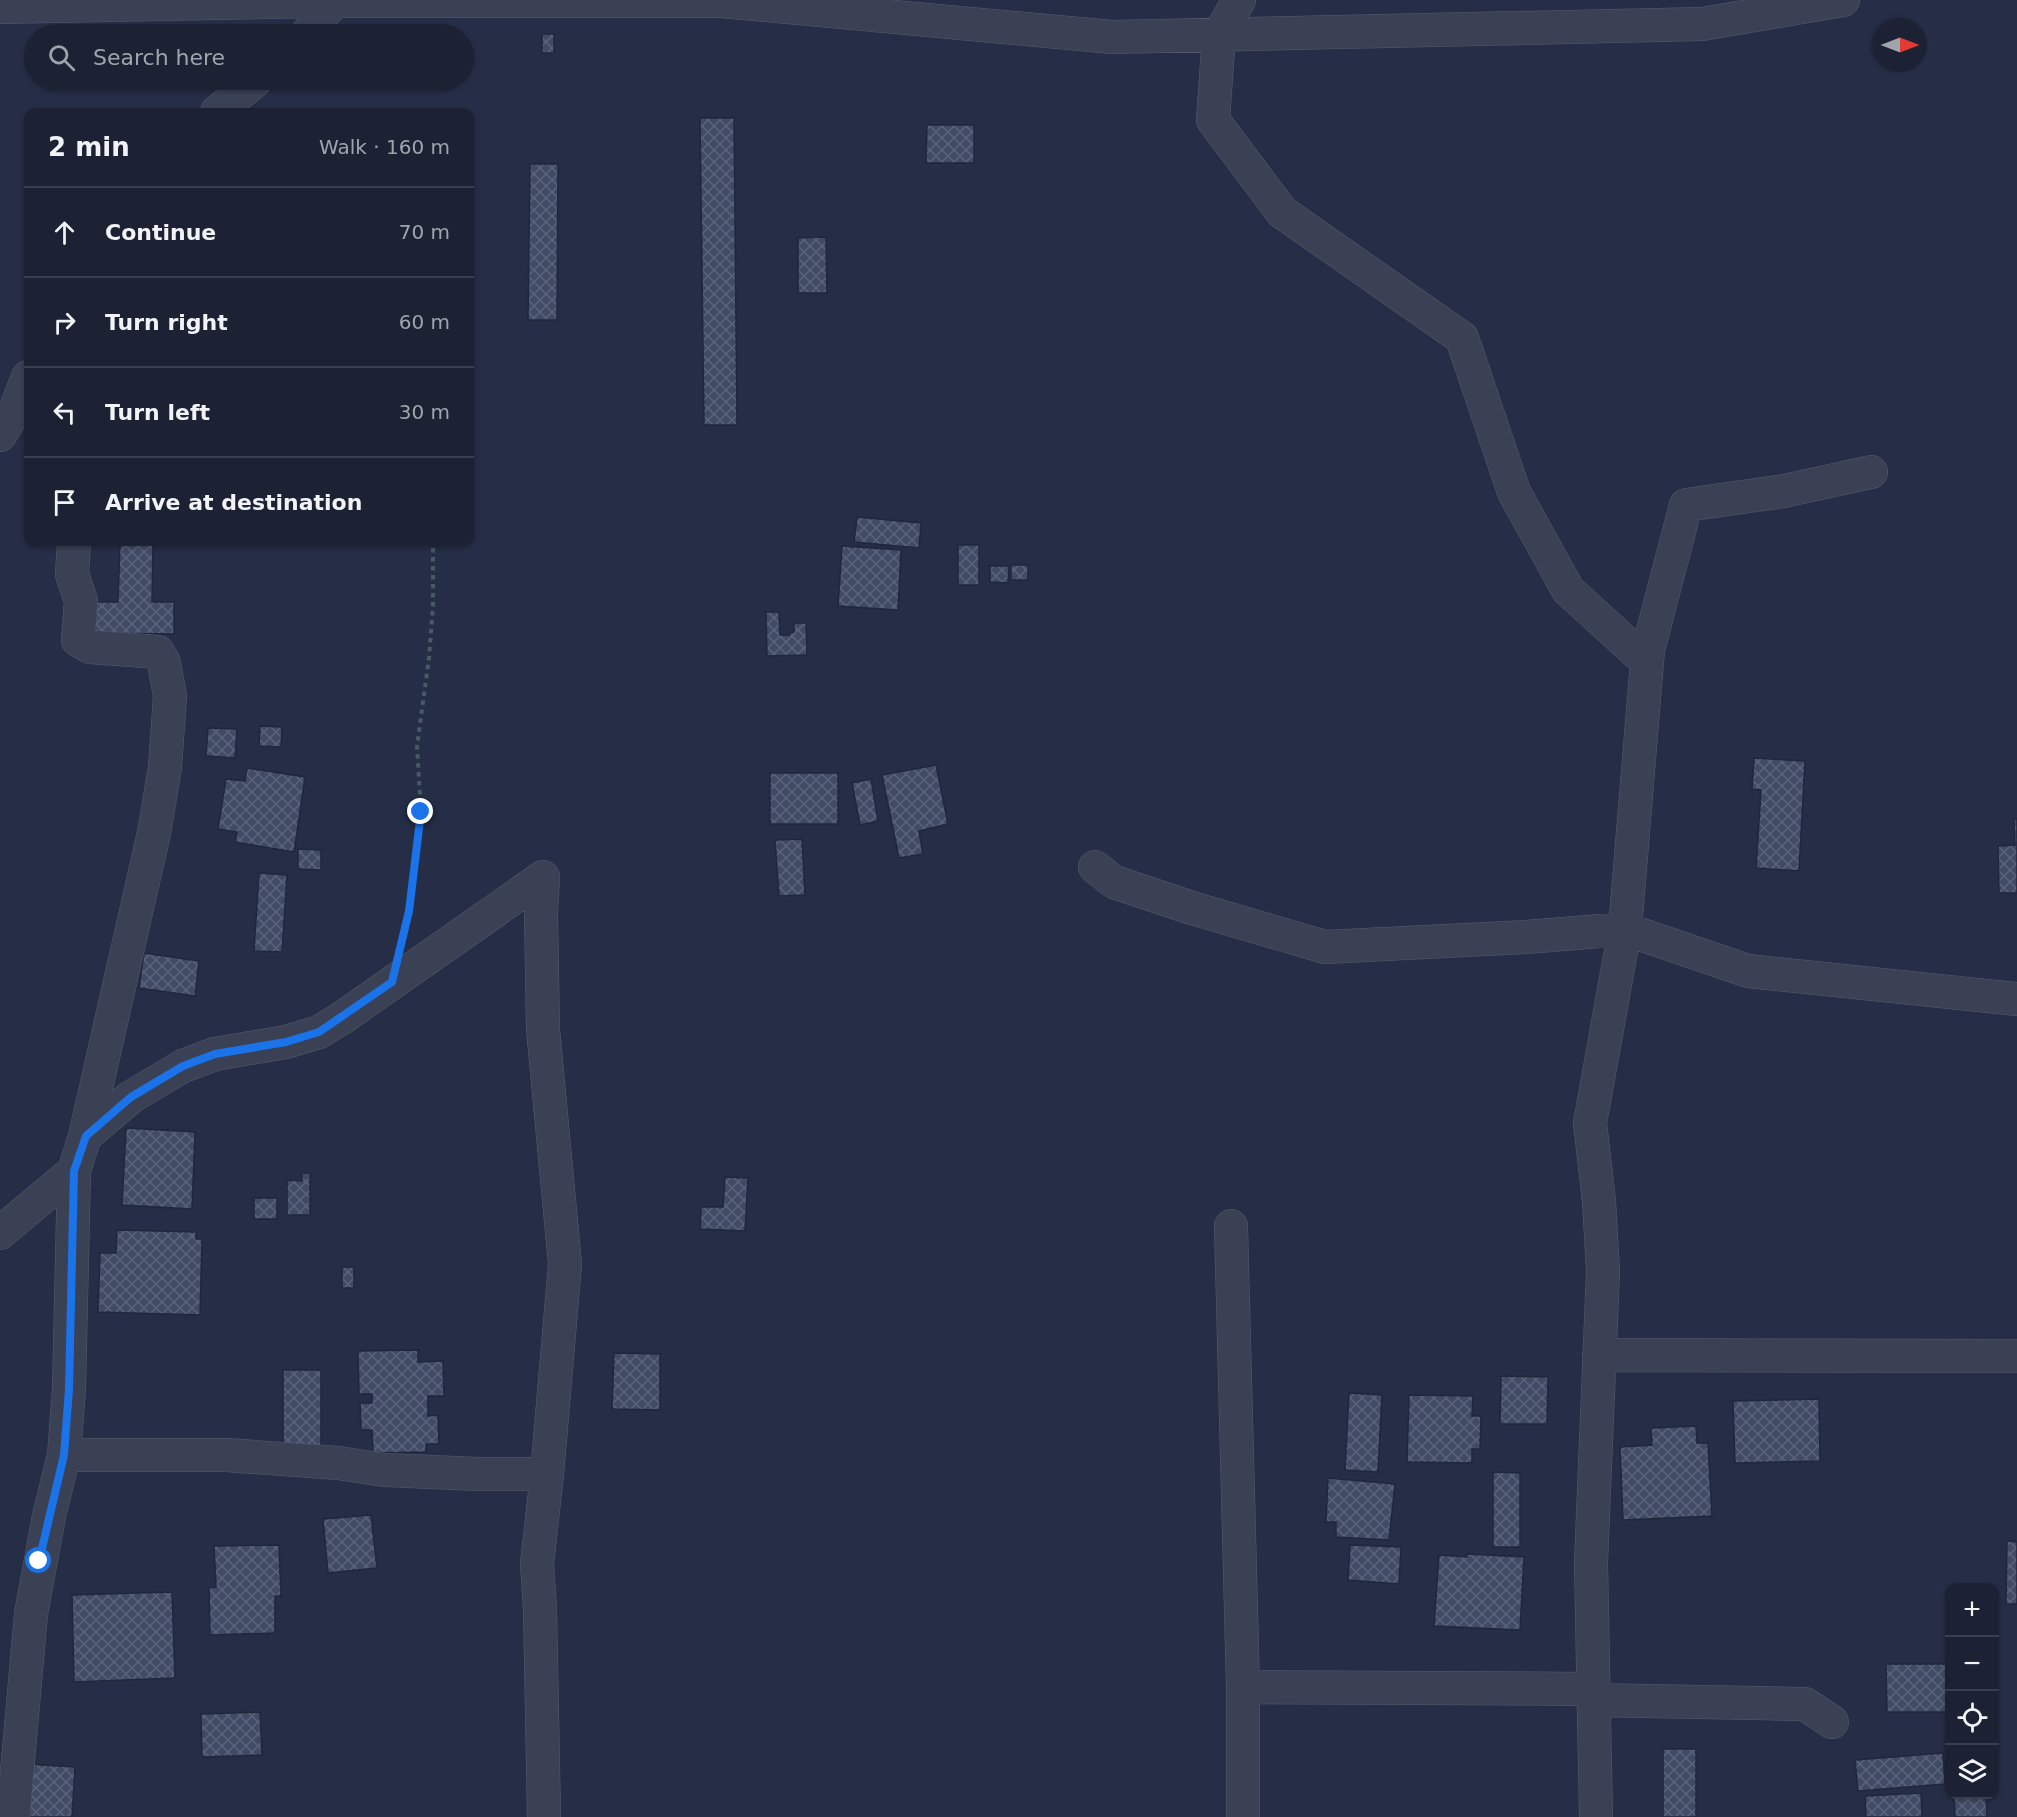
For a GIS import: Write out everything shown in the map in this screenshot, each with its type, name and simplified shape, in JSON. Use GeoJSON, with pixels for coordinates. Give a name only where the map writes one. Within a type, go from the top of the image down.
{"type":"FeatureCollection","features":[{"type":"Feature","properties":{"kind":"street"},"geometry":{"type":"LineString","coordinates":[[0,7],[318,0],[721,1],[1112,38],[1702,24],[1843,0]]}},
{"type":"Feature","properties":{"kind":"street"},"geometry":{"type":"LineString","coordinates":[[1239,0],[1220,35],[1213,120],[1282,212],[1462,338],[1514,492],[1568,590],[1647,662]]}},
{"type":"Feature","properties":{"kind":"street"},"geometry":{"type":"LineString","coordinates":[[315,24],[334,1]]}},
{"type":"Feature","properties":{"kind":"street"},"geometry":{"type":"LineString","coordinates":[[222,108],[244,90]]}},
{"type":"Feature","properties":{"kind":"street"},"geometry":{"type":"LineString","coordinates":[[0,435],[15,410],[24,387]]}},
{"type":"Feature","properties":{"kind":"street"},"geometry":{"type":"LineString","coordinates":[[1596,1817],[1591,1563],[1603,1271],[1599,1202],[1590,1123],[1625,928],[1648,650],[1686,505],[1785,491],[1871,472]]}},
{"type":"Feature","properties":{"kind":"street"},"geometry":{"type":"LineString","coordinates":[[13,1817],[31,1614],[46,1527],[64,1455],[69,1389],[74,1171],[86,1136],[154,833],[165,767],[170,696],[164,663],[158,652],[90,647],[78,640],[81,601],[72,574],[74,546]]}},
{"type":"Feature","properties":{"kind":"street"},"geometry":{"type":"LineString","coordinates":[[1095,867],[1114,882],[1202,911],[1325,947],[1526,937],[1625,928],[1748,971],[2017,999]]}},
{"type":"Feature","properties":{"kind":"street"},"geometry":{"type":"LineString","coordinates":[[86,1136],[131,1097],[183,1066],[215,1054],[286,1042],[319,1032],[543,877],[541,914],[543,1029],[565,1264],[537,1564],[544,1817]]}},
{"type":"Feature","properties":{"kind":"street"},"geometry":{"type":"LineString","coordinates":[[0,1233],[74,1171]]}},
{"type":"Feature","properties":{"kind":"street"},"geometry":{"type":"LineString","coordinates":[[1231,1226],[1243,1688],[1243,1817]]}},
{"type":"Feature","properties":{"kind":"street"},"geometry":{"type":"LineString","coordinates":[[1599,1355],[2017,1356]]}},
{"type":"Feature","properties":{"kind":"street"},"geometry":{"type":"LineString","coordinates":[[64,1455],[226,1455],[338,1462],[384,1470],[547,1474]]}},
{"type":"Feature","properties":{"kind":"street"},"geometry":{"type":"LineString","coordinates":[[1243,1688],[1593,1694],[1805,1704],[1832,1722]]}},
{"type":"Feature","properties":{"kind":"path"},"geometry":{"type":"LineString","coordinates":[[392,982],[409,911],[421,812],[417,746],[429,658],[433,606],[433,546]]}},
{"type":"Feature","properties":{"kind":"building"},"geometry":{"type":"Polygon","coordinates":[[[542,34],[554,34],[554,53],[542,53],[542,34]]]}},
{"type":"Feature","properties":{"kind":"building"},"geometry":{"type":"Polygon","coordinates":[[[700,118],[734,118],[737,425],[704,425],[700,118]]]}},
{"type":"Feature","properties":{"kind":"building"},"geometry":{"type":"Polygon","coordinates":[[[927,125],[974,125],[974,163],[926,163],[927,125]]]}},
{"type":"Feature","properties":{"kind":"building"},"geometry":{"type":"Polygon","coordinates":[[[530,164],[558,164],[557,320],[528,320],[530,164]]]}},
{"type":"Feature","properties":{"kind":"building"},"geometry":{"type":"Polygon","coordinates":[[[826,237],[827,293],[798,293],[798,238],[826,237]]]}},
{"type":"Feature","properties":{"kind":"building"},"geometry":{"type":"Polygon","coordinates":[[[857,517],[921,523],[919,548],[854,542],[857,517]]]}},
{"type":"Feature","properties":{"kind":"building"},"geometry":{"type":"Polygon","coordinates":[[[958,545],[979,545],[979,585],[958,585],[958,545]]]}},
{"type":"Feature","properties":{"kind":"building"},"geometry":{"type":"Polygon","coordinates":[[[120,546],[153,546],[152,602],[174,602],[174,634],[91,633],[92,602],[118,602],[120,546]]]}},
{"type":"Feature","properties":{"kind":"building"},"geometry":{"type":"Polygon","coordinates":[[[842,546],[901,550],[898,610],[838,606],[842,546]]]}},
{"type":"Feature","properties":{"kind":"building"},"geometry":{"type":"Polygon","coordinates":[[[1011,565],[1028,565],[1028,580],[1011,580],[1011,565]]]}},
{"type":"Feature","properties":{"kind":"building"},"geometry":{"type":"Polygon","coordinates":[[[990,566],[1009,566],[1008,583],[990,582],[990,566]]]}},
{"type":"Feature","properties":{"kind":"building"},"geometry":{"type":"Polygon","coordinates":[[[766,612],[779,612],[780,635],[790,635],[794,632],[794,623],[806,623],[807,655],[767,656],[766,612]]]}},
{"type":"Feature","properties":{"kind":"building"},"geometry":{"type":"Polygon","coordinates":[[[260,726],[282,727],[281,747],[259,746],[260,726]]]}},
{"type":"Feature","properties":{"kind":"building"},"geometry":{"type":"Polygon","coordinates":[[[208,728],[237,729],[235,758],[206,756],[208,728]]]}},
{"type":"Feature","properties":{"kind":"building"},"geometry":{"type":"Polygon","coordinates":[[[1754,758],[1805,761],[1799,871],[1756,868],[1761,790],[1752,789],[1754,758]]]}},
{"type":"Feature","properties":{"kind":"building"},"geometry":{"type":"Polygon","coordinates":[[[936,765],[948,824],[919,831],[923,854],[899,858],[882,775],[936,765]]]}},
{"type":"Feature","properties":{"kind":"building"},"geometry":{"type":"Polygon","coordinates":[[[247,768],[305,777],[294,852],[235,842],[237,832],[218,829],[226,779],[245,781],[247,768]]]}},
{"type":"Feature","properties":{"kind":"building"},"geometry":{"type":"Polygon","coordinates":[[[770,773],[838,773],[838,824],[770,824],[770,773]]]}},
{"type":"Feature","properties":{"kind":"building"},"geometry":{"type":"Polygon","coordinates":[[[871,779],[878,821],[860,825],[852,783],[871,779]]]}},
{"type":"Feature","properties":{"kind":"building"},"geometry":{"type":"Polygon","coordinates":[[[2014,819],[2017,819],[2017,893],[1999,893],[1998,846],[2015,845],[2014,819]]]}},
{"type":"Feature","properties":{"kind":"building"},"geometry":{"type":"Polygon","coordinates":[[[802,839],[805,895],[779,896],[775,840],[802,839]]]}},
{"type":"Feature","properties":{"kind":"building"},"geometry":{"type":"Polygon","coordinates":[[[298,849],[321,850],[321,870],[298,869],[298,849]]]}},
{"type":"Feature","properties":{"kind":"building"},"geometry":{"type":"Polygon","coordinates":[[[259,873],[287,875],[282,952],[254,951],[259,873]]]}},
{"type":"Feature","properties":{"kind":"building"},"geometry":{"type":"Polygon","coordinates":[[[144,953],[199,961],[195,996],[139,988],[144,953]]]}},
{"type":"Feature","properties":{"kind":"building"},"geometry":{"type":"Polygon","coordinates":[[[126,1128],[195,1132],[192,1209],[122,1205],[126,1128]]]}},
{"type":"Feature","properties":{"kind":"building"},"geometry":{"type":"Polygon","coordinates":[[[302,1173],[310,1173],[310,1215],[287,1215],[287,1180],[302,1181],[302,1173]]]}},
{"type":"Feature","properties":{"kind":"building"},"geometry":{"type":"Polygon","coordinates":[[[725,1177],[748,1178],[745,1231],[700,1229],[701,1207],[723,1207],[725,1177]]]}},
{"type":"Feature","properties":{"kind":"building"},"geometry":{"type":"Polygon","coordinates":[[[254,1198],[277,1198],[277,1219],[254,1219],[254,1198]]]}},
{"type":"Feature","properties":{"kind":"building"},"geometry":{"type":"Polygon","coordinates":[[[117,1230],[196,1232],[196,1239],[202,1239],[200,1315],[98,1312],[100,1253],[116,1253],[117,1230]]]}},
{"type":"Feature","properties":{"kind":"building"},"geometry":{"type":"Polygon","coordinates":[[[342,1267],[354,1267],[354,1288],[342,1288],[342,1267]]]}},
{"type":"Feature","properties":{"kind":"building"},"geometry":{"type":"Polygon","coordinates":[[[418,1350],[418,1362],[443,1361],[444,1396],[428,1396],[428,1416],[438,1415],[439,1444],[426,1444],[426,1452],[373,1453],[372,1430],[361,1430],[360,1403],[372,1403],[372,1394],[359,1394],[358,1351],[418,1350]]]}},
{"type":"Feature","properties":{"kind":"building"},"geometry":{"type":"Polygon","coordinates":[[[614,1353],[660,1354],[660,1410],[612,1409],[614,1353]]]}},
{"type":"Feature","properties":{"kind":"building"},"geometry":{"type":"Polygon","coordinates":[[[283,1370],[321,1370],[321,1447],[283,1446],[283,1370]]]}},
{"type":"Feature","properties":{"kind":"building"},"geometry":{"type":"Polygon","coordinates":[[[1501,1376],[1548,1377],[1547,1424],[1500,1424],[1501,1376]]]}},
{"type":"Feature","properties":{"kind":"building"},"geometry":{"type":"Polygon","coordinates":[[[1349,1393],[1382,1395],[1378,1472],[1345,1470],[1349,1393]]]}},
{"type":"Feature","properties":{"kind":"building"},"geometry":{"type":"Polygon","coordinates":[[[1409,1395],[1473,1396],[1472,1416],[1481,1416],[1480,1449],[1472,1449],[1472,1463],[1407,1462],[1409,1395]]]}},
{"type":"Feature","properties":{"kind":"building"},"geometry":{"type":"Polygon","coordinates":[[[1819,1399],[1820,1461],[1735,1463],[1733,1401],[1819,1399]]]}},
{"type":"Feature","properties":{"kind":"building"},"geometry":{"type":"Polygon","coordinates":[[[1696,1426],[1697,1443],[1708,1443],[1712,1516],[1623,1520],[1620,1447],[1652,1445],[1651,1428],[1696,1426]]]}},
{"type":"Feature","properties":{"kind":"building"},"geometry":{"type":"Polygon","coordinates":[[[1493,1472],[1520,1473],[1520,1547],[1493,1547],[1493,1472]]]}},
{"type":"Feature","properties":{"kind":"building"},"geometry":{"type":"Polygon","coordinates":[[[1328,1478],[1395,1484],[1389,1540],[1336,1537],[1336,1522],[1326,1522],[1328,1478]]]}},
{"type":"Feature","properties":{"kind":"building"},"geometry":{"type":"Polygon","coordinates":[[[371,1515],[377,1568],[328,1573],[323,1519],[371,1515]]]}},
{"type":"Feature","properties":{"kind":"building"},"geometry":{"type":"Polygon","coordinates":[[[2007,1541],[2017,1542],[2017,1604],[2006,1604],[2007,1541]]]}},
{"type":"Feature","properties":{"kind":"building"},"geometry":{"type":"Polygon","coordinates":[[[279,1545],[281,1596],[275,1596],[275,1633],[210,1635],[209,1588],[216,1587],[214,1546],[279,1545]]]}},
{"type":"Feature","properties":{"kind":"building"},"geometry":{"type":"Polygon","coordinates":[[[1350,1545],[1401,1547],[1399,1584],[1348,1580],[1350,1545]]]}},
{"type":"Feature","properties":{"kind":"building"},"geometry":{"type":"Polygon","coordinates":[[[1467,1554],[1524,1557],[1520,1630],[1434,1626],[1439,1555],[1467,1557],[1467,1554]]]}},
{"type":"Feature","properties":{"kind":"building"},"geometry":{"type":"Polygon","coordinates":[[[172,1592],[175,1678],[74,1682],[72,1595],[172,1592]]]}},
{"type":"Feature","properties":{"kind":"building"},"geometry":{"type":"Polygon","coordinates":[[[1886,1664],[1945,1664],[1945,1712],[1887,1712],[1886,1664]]]}},
{"type":"Feature","properties":{"kind":"building"},"geometry":{"type":"Polygon","coordinates":[[[260,1712],[262,1755],[202,1757],[201,1714],[260,1712]]]}},
{"type":"Feature","properties":{"kind":"building"},"geometry":{"type":"Polygon","coordinates":[[[1663,1749],[1696,1749],[1696,1817],[1663,1817],[1663,1749]]]}},
{"type":"Feature","properties":{"kind":"building"},"geometry":{"type":"Polygon","coordinates":[[[1943,1753],[1945,1784],[1858,1791],[1855,1760],[1943,1753]]]}},
{"type":"Feature","properties":{"kind":"building"},"geometry":{"type":"Polygon","coordinates":[[[28,1764],[75,1767],[72,1817],[25,1817],[28,1764]]]}},
{"type":"Feature","properties":{"kind":"building"},"geometry":{"type":"Polygon","coordinates":[[[1921,1793],[1922,1817],[1866,1817],[1865,1796],[1921,1793]]]}},
{"type":"Feature","properties":{"kind":"building"},"geometry":{"type":"Polygon","coordinates":[[[1954,1799],[1986,1799],[1987,1817],[1955,1817],[1954,1799]]]}},
{"type":"Feature","properties":{"kind":"route"},"geometry":{"type":"LineString","coordinates":[[39,1561],[64,1455],[69,1389],[74,1171],[86,1136],[131,1097],[183,1066],[215,1054],[286,1042],[319,1032],[392,982],[409,911],[421,812]]}}]}
